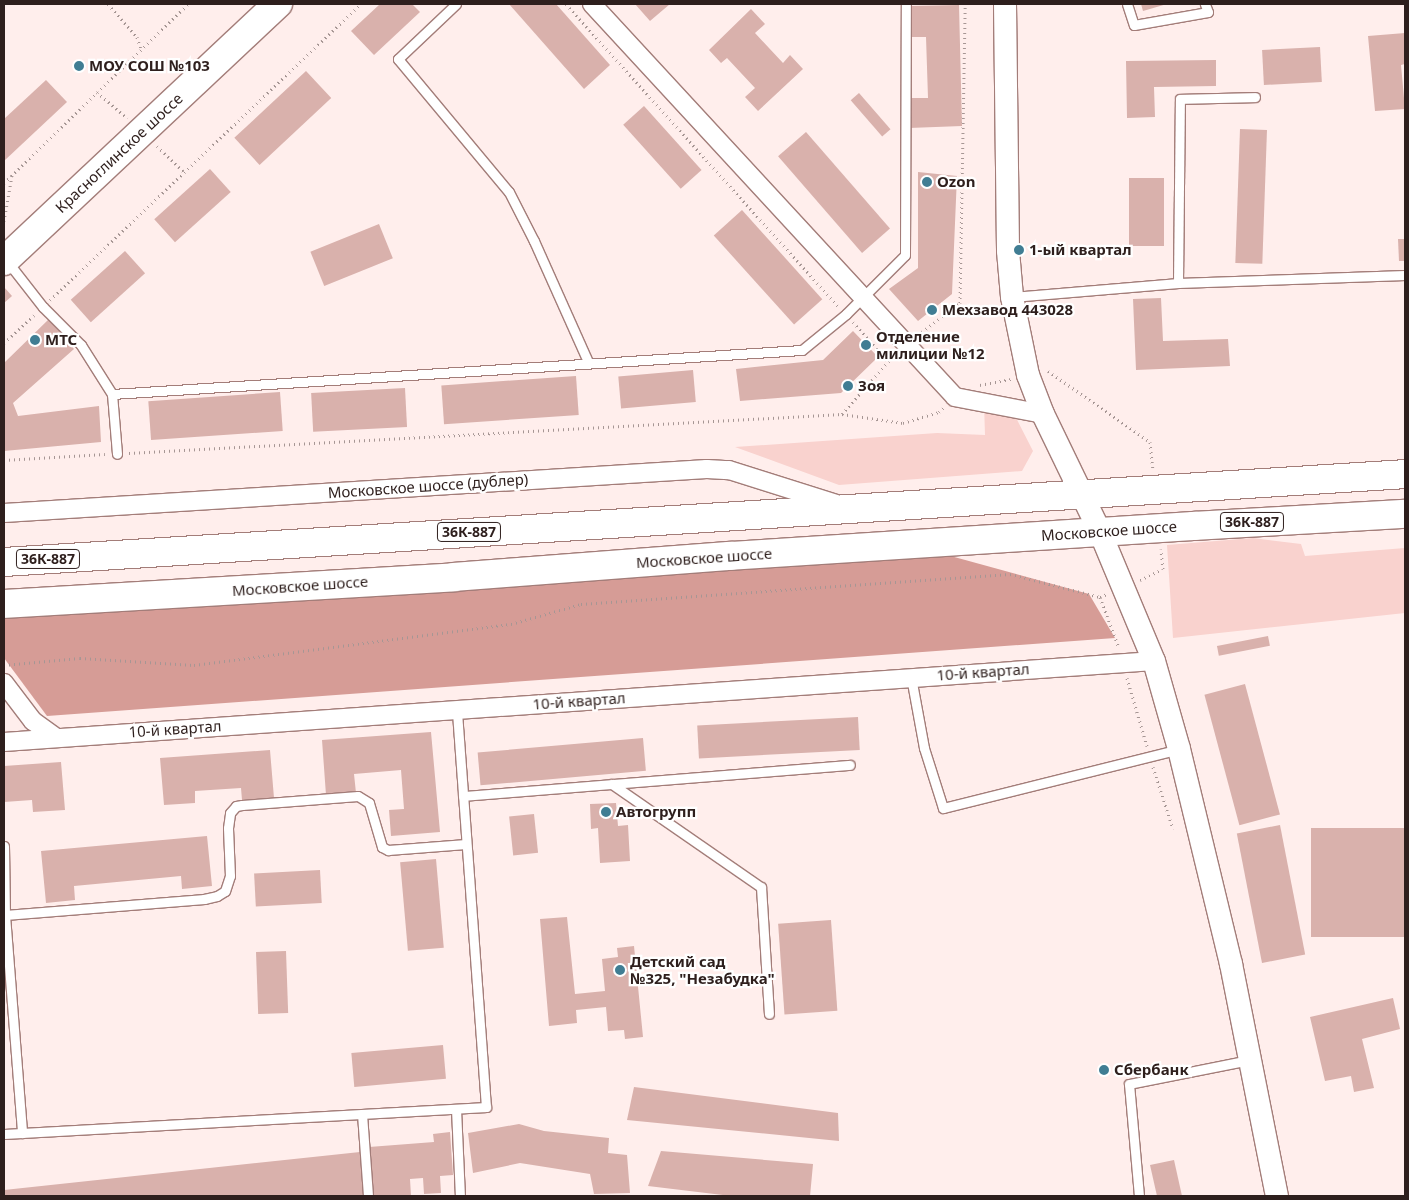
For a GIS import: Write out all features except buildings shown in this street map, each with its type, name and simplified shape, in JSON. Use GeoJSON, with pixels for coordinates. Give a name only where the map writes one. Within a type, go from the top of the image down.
{"type":"FeatureCollection","features":[{"type":"Feature","properties":{"kind":"main road","name":"Красноглинское шоссе"},"geometry":{"type":"LineString","coordinates":[[5,260],[278,4]]}},
{"type":"Feature","properties":{"kind":"main road","name":"36К-887"},"geometry":{"type":"LineString","coordinates":[[4,562],[1405,474]]}},
{"type":"Feature","properties":{"kind":"main road","name":"Московское шоссе"},"geometry":{"type":"LineString","coordinates":[[4,604],[454,577],[730,556],[1405,514]]}},
{"type":"Feature","properties":{"kind":"street"},"geometry":{"type":"LineString","coordinates":[[592,4],[955,398],[1043,414]]}},
{"type":"Feature","properties":{"kind":"street"},"geometry":{"type":"LineString","coordinates":[[1005,4],[1008,251],[1012,297],[1028,375],[1043,414],[1100,532],[1154,662],[1179,749],[1231,964],[1276,1196]]}},
{"type":"Feature","properties":{"kind":"street","name":"Московское шоссе (дублер)"},"geometry":{"type":"LineString","coordinates":[[4,513],[707,468],[729,470],[847,508]]}},
{"type":"Feature","properties":{"kind":"street","name":"10-й квартал"},"geometry":{"type":"LineString","coordinates":[[4,742],[911,677],[1154,662]]}},
{"type":"Feature","properties":{"kind":"street"},"geometry":{"type":"LineString","coordinates":[[4,683],[33,721],[55,737]]}},
{"type":"Feature","properties":{"kind":"lane"},"geometry":{"type":"LineString","coordinates":[[456,4],[398,59],[509,192],[534,241],[588,362]]}},
{"type":"Feature","properties":{"kind":"lane"},"geometry":{"type":"LineString","coordinates":[[112,394],[588,362],[802,350],[846,314],[905,255],[906,4]]}},
{"type":"Feature","properties":{"kind":"lane"},"geometry":{"type":"LineString","coordinates":[[1127,4],[1134,25],[1208,12],[1205,4]]}},
{"type":"Feature","properties":{"kind":"lane"},"geometry":{"type":"LineString","coordinates":[[1178,283],[1180,99],[1256,96]]}},
{"type":"Feature","properties":{"kind":"lane"},"geometry":{"type":"LineString","coordinates":[[5,260],[43,307],[81,345],[112,394],[117,454]]}},
{"type":"Feature","properties":{"kind":"lane"},"geometry":{"type":"LineString","coordinates":[[1012,297],[1178,283],[1405,275]]}},
{"type":"Feature","properties":{"kind":"lane"},"geometry":{"type":"LineString","coordinates":[[911,677],[924,748],[943,808],[1179,749]]}},
{"type":"Feature","properties":{"kind":"lane"},"geometry":{"type":"LineString","coordinates":[[4,1134],[486,1107],[457,710]]}},
{"type":"Feature","properties":{"kind":"lane"},"geometry":{"type":"LineString","coordinates":[[463,796],[850,766]]}},
{"type":"Feature","properties":{"kind":"lane"},"geometry":{"type":"LineString","coordinates":[[612,784],[761,887],[769,1014]]}},
{"type":"Feature","properties":{"kind":"lane"},"geometry":{"type":"LineString","coordinates":[[5,915],[204,900],[217,896],[225,891],[230,876],[228,828],[230,813],[236,806],[242,805],[358,796],[369,804],[382,847],[388,850],[466,844]]}},
{"type":"Feature","properties":{"kind":"lane"},"geometry":{"type":"LineString","coordinates":[[4,846],[5,915],[22,1133]]}},
{"type":"Feature","properties":{"kind":"lane"},"geometry":{"type":"LineString","coordinates":[[1139,1196],[1129,1084],[1250,1060]]}},
{"type":"Feature","properties":{"kind":"lane"},"geometry":{"type":"LineString","coordinates":[[456,1109],[460,1196]]}},
{"type":"Feature","properties":{"kind":"lane"},"geometry":{"type":"LineString","coordinates":[[362,1114],[368,1196]]}},
{"type":"Feature","properties":{"kind":"path"},"geometry":{"type":"LineString","coordinates":[[108,4],[137,38],[141,50]]}},
{"type":"Feature","properties":{"kind":"path"},"geometry":{"type":"LineString","coordinates":[[4,183],[188,4]]}},
{"type":"Feature","properties":{"kind":"path"},"geometry":{"type":"LineString","coordinates":[[4,343],[361,4]]}},
{"type":"Feature","properties":{"kind":"path"},"geometry":{"type":"LineString","coordinates":[[566,4],[888,361]]}},
{"type":"Feature","properties":{"kind":"path"},"geometry":{"type":"LineString","coordinates":[[4,460],[842,414],[888,361],[960,302],[965,4]]}},
{"type":"Feature","properties":{"kind":"path"},"geometry":{"type":"LineString","coordinates":[[4,221],[12,175]]}},
{"type":"Feature","properties":{"kind":"path"},"geometry":{"type":"LineString","coordinates":[[1100,597],[1124,664],[1128,684],[1173,829]]}},
{"type":"Feature","properties":{"kind":"path"},"geometry":{"type":"LineString","coordinates":[[4,665],[80,658],[194,665]]}},
{"type":"Feature","properties":{"kind":"shaded area"},"geometry":{"type":"Polygon","coordinates":[[[984,404],[1011,408],[1033,451],[1022,471],[839,485],[735,447],[937,433],[985,435],[984,404]]]}},
{"type":"Feature","properties":{"kind":"shaded area"},"geometry":{"type":"Polygon","coordinates":[[[1253,538],[1301,544],[1305,556],[1405,548],[1405,613],[1173,638],[1167,545],[1253,538]]]}},
{"type":"Feature","properties":{"kind":"shaded area"},"geometry":{"type":"Polygon","coordinates":[[[907,544],[1089,594],[1115,638],[47,716],[4,658],[4,605],[907,544]]]}},
{"type":"Feature","properties":{"kind":"place","name":"МОУ СОШ №103"},"geometry":{"type":"Point","coordinates":[79,66]}},
{"type":"Feature","properties":{"kind":"place","name":"Ozon"},"geometry":{"type":"Point","coordinates":[927,182]}},
{"type":"Feature","properties":{"kind":"place","name":"1-ый квартал"},"geometry":{"type":"Point","coordinates":[1019,250]}},
{"type":"Feature","properties":{"kind":"place","name":"Мехзавод 443028"},"geometry":{"type":"Point","coordinates":[932,310]}},
{"type":"Feature","properties":{"kind":"place","name":"МТС"},"geometry":{"type":"Point","coordinates":[35,340]}},
{"type":"Feature","properties":{"kind":"place","name":"Отделение милиции №12"},"geometry":{"type":"Point","coordinates":[866,345]}},
{"type":"Feature","properties":{"kind":"place","name":"Зоя"},"geometry":{"type":"Point","coordinates":[848,386]}},
{"type":"Feature","properties":{"kind":"place","name":"Автогрупп"},"geometry":{"type":"Point","coordinates":[606,812]}},
{"type":"Feature","properties":{"kind":"place","name":"Детский сад №325, \"Незабудка\""},"geometry":{"type":"Point","coordinates":[620,970]}},
{"type":"Feature","properties":{"kind":"place","name":"Сбербанк"},"geometry":{"type":"Point","coordinates":[1104,1070]}}]}
